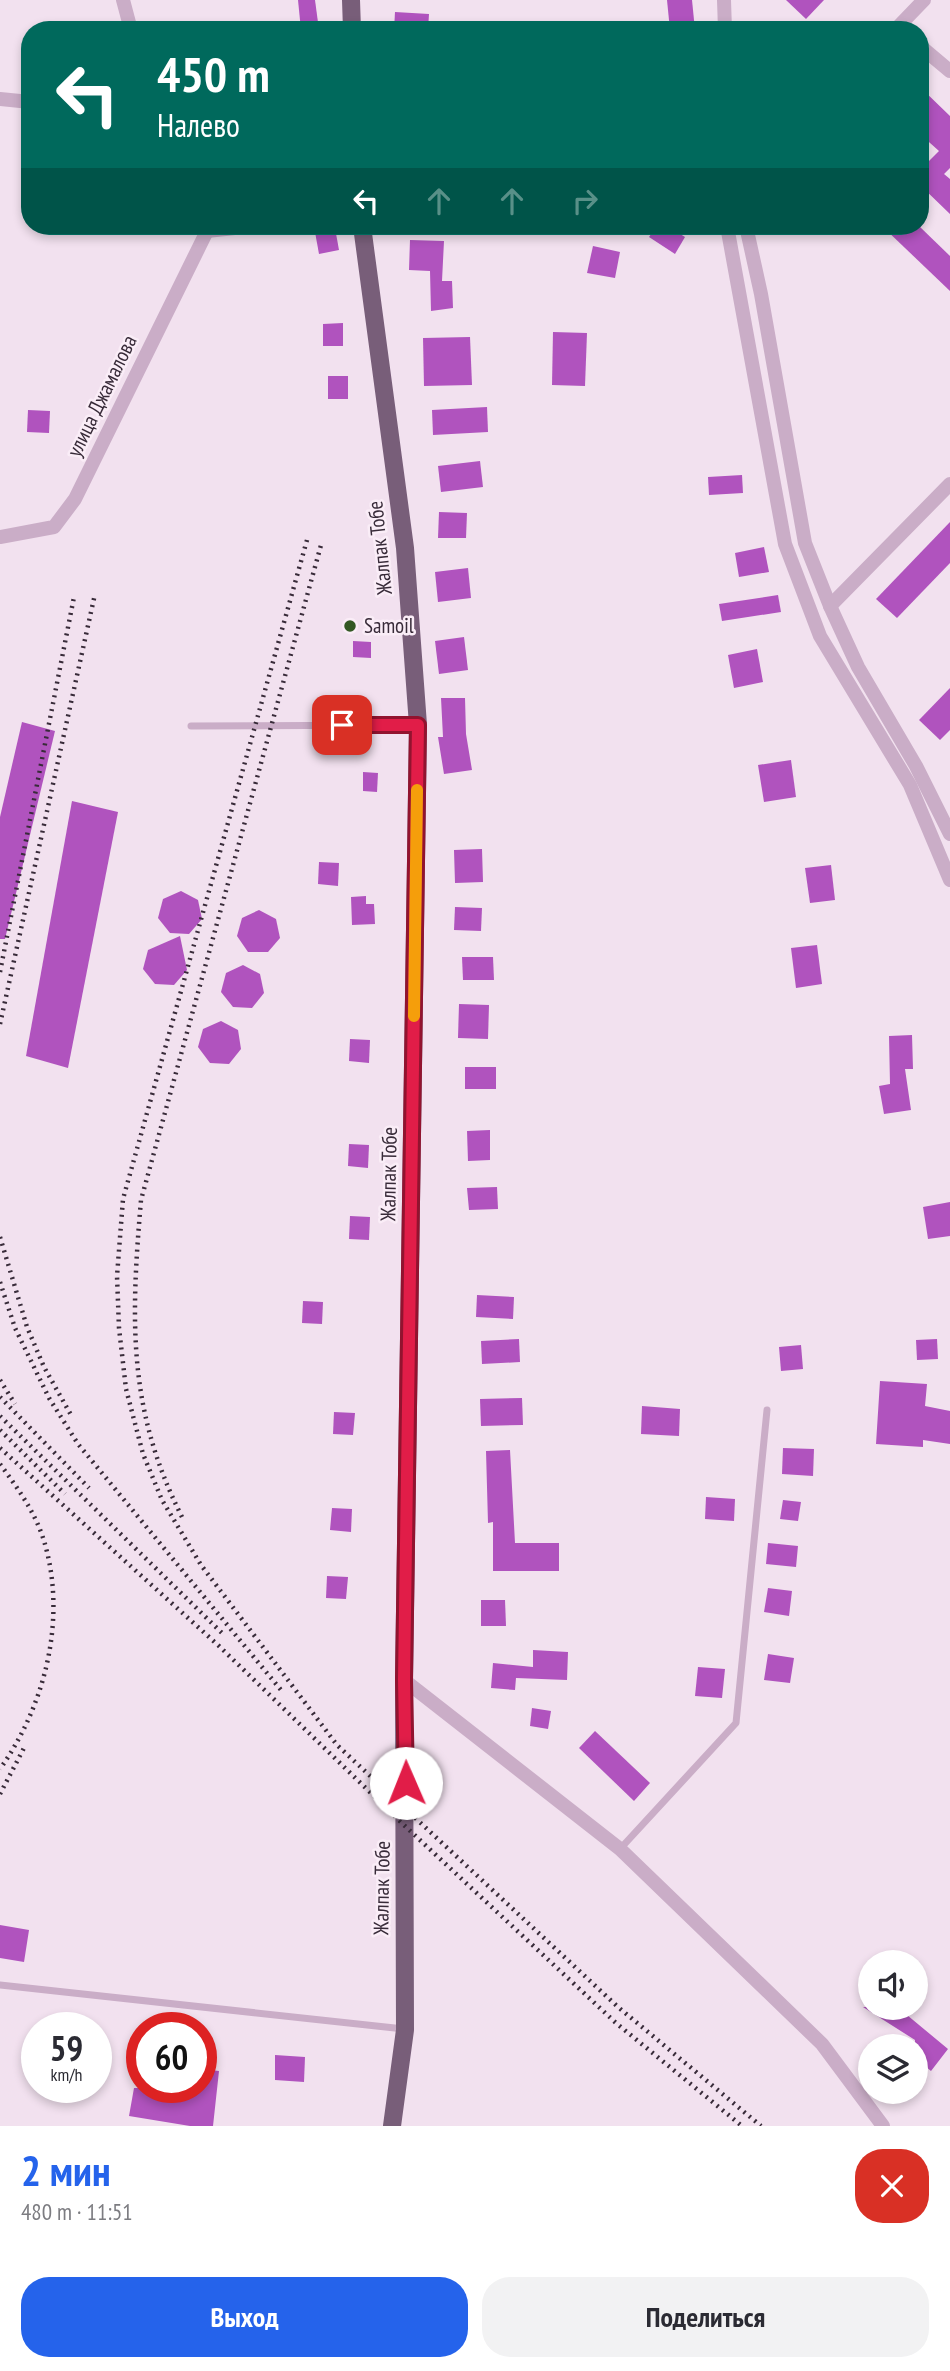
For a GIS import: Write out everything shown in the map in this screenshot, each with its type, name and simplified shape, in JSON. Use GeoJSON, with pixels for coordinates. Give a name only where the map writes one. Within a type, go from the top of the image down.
{"type":"FeatureCollection","features":[{"type":"Feature","properties":{"kind":"main road"},"geometry":{"type":"LineString","coordinates":[[351,0],[352,21]]}},
{"type":"Feature","properties":{"kind":"main road","name":"Жалпак Тобе"},"geometry":{"type":"LineString","coordinates":[[363,235],[405,548],[418,725],[404,1680],[405,2030],[392,2126]]}},
{"type":"Feature","properties":{"kind":"street"},"geometry":{"type":"LineString","coordinates":[[123,0],[129,21]]}},
{"type":"Feature","properties":{"kind":"street"},"geometry":{"type":"LineString","coordinates":[[724,0],[725,21]]}},
{"type":"Feature","properties":{"kind":"street"},"geometry":{"type":"LineString","coordinates":[[905,21],[924,0]]}},
{"type":"Feature","properties":{"kind":"street"},"geometry":{"type":"LineString","coordinates":[[929,54],[950,71]]}},
{"type":"Feature","properties":{"kind":"street"},"geometry":{"type":"LineString","coordinates":[[0,99],[21,101]]}},
{"type":"Feature","properties":{"kind":"street","name":"улица Джамалова"},"geometry":{"type":"LineString","coordinates":[[0,537],[54,527],[75,499],[203,235]]}},
{"type":"Feature","properties":{"kind":"street"},"geometry":{"type":"LineString","coordinates":[[729,235],[785,544],[820,636],[910,785],[950,880]]}},
{"type":"Feature","properties":{"kind":"street"},"geometry":{"type":"LineString","coordinates":[[748,235],[806,542],[830,606],[858,667],[916,766],[950,834]]}},
{"type":"Feature","properties":{"kind":"street"},"geometry":{"type":"LineString","coordinates":[[830,606],[950,484]]}},
{"type":"Feature","properties":{"kind":"street"},"geometry":{"type":"LineString","coordinates":[[404,1680],[620,1849],[822,2044],[883,2126]]}},
{"type":"Feature","properties":{"kind":"lane"},"geometry":{"type":"LineString","coordinates":[[191,726],[418,725]]}},
{"type":"Feature","properties":{"kind":"lane"},"geometry":{"type":"LineString","coordinates":[[620,1849],[736,1723],[767,1410]]}},
{"type":"Feature","properties":{"kind":"lane"},"geometry":{"type":"LineString","coordinates":[[0,1985],[405,2030]]}},
{"type":"Feature","properties":{"kind":"building"},"geometry":{"type":"Polygon","coordinates":[[[298,0],[315,0],[318,21],[300,21],[298,0]]]}},
{"type":"Feature","properties":{"kind":"building"},"geometry":{"type":"Polygon","coordinates":[[[667,0],[692,0],[694,21],[669,21],[667,0]]]}},
{"type":"Feature","properties":{"kind":"building"},"geometry":{"type":"Polygon","coordinates":[[[786,0],[824,0],[806,19],[786,0]]]}},
{"type":"Feature","properties":{"kind":"building"},"geometry":{"type":"Polygon","coordinates":[[[395,12],[429,14],[429,21],[394,21],[395,12]]]}},
{"type":"Feature","properties":{"kind":"building"},"geometry":{"type":"Polygon","coordinates":[[[929,96],[950,116],[950,168],[944,174],[950,179],[950,214],[929,194],[929,161],[939,151],[929,142],[929,96]]]}},
{"type":"Feature","properties":{"kind":"building"},"geometry":{"type":"Polygon","coordinates":[[[316,235],[336,235],[339,250],[319,254],[316,235]]]}},
{"type":"Feature","properties":{"kind":"building"},"geometry":{"type":"Polygon","coordinates":[[[682,235],[685,237],[675,254],[649,237],[682,235]]]}},
{"type":"Feature","properties":{"kind":"building"},"geometry":{"type":"Polygon","coordinates":[[[891,235],[928,235],[950,256],[950,291],[891,235]]]}},
{"type":"Feature","properties":{"kind":"building"},"geometry":{"type":"Polygon","coordinates":[[[410,240],[444,241],[442,281],[452,281],[453,308],[431,311],[430,271],[409,270],[410,240]]]}},
{"type":"Feature","properties":{"kind":"building"},"geometry":{"type":"Polygon","coordinates":[[[593,246],[620,252],[615,278],[587,273],[593,246]]]}},
{"type":"Feature","properties":{"kind":"building"},"geometry":{"type":"Polygon","coordinates":[[[343,323],[343,346],[323,346],[323,324],[343,323]]]}},
{"type":"Feature","properties":{"kind":"building"},"geometry":{"type":"Polygon","coordinates":[[[553,332],[587,333],[585,386],[552,385],[553,332]]]}},
{"type":"Feature","properties":{"kind":"building"},"geometry":{"type":"Polygon","coordinates":[[[470,337],[472,385],[424,386],[423,338],[470,337]]]}},
{"type":"Feature","properties":{"kind":"building"},"geometry":{"type":"Polygon","coordinates":[[[328,376],[348,376],[348,399],[328,399],[328,376]]]}},
{"type":"Feature","properties":{"kind":"building"},"geometry":{"type":"Polygon","coordinates":[[[487,407],[488,432],[433,435],[432,410],[487,407]]]}},
{"type":"Feature","properties":{"kind":"building"},"geometry":{"type":"Polygon","coordinates":[[[28,410],[50,411],[49,433],[27,432],[28,410]]]}},
{"type":"Feature","properties":{"kind":"building"},"geometry":{"type":"Polygon","coordinates":[[[480,461],[483,487],[441,492],[438,466],[480,461]]]}},
{"type":"Feature","properties":{"kind":"building"},"geometry":{"type":"Polygon","coordinates":[[[742,475],[743,493],[709,495],[708,477],[742,475]]]}},
{"type":"Feature","properties":{"kind":"building"},"geometry":{"type":"Polygon","coordinates":[[[439,512],[467,513],[466,538],[438,538],[439,512]]]}},
{"type":"Feature","properties":{"kind":"building"},"geometry":{"type":"Polygon","coordinates":[[[950,522],[950,563],[897,618],[876,599],[950,522]]]}},
{"type":"Feature","properties":{"kind":"building"},"geometry":{"type":"Polygon","coordinates":[[[764,547],[769,572],[739,577],[735,553],[764,547]]]}},
{"type":"Feature","properties":{"kind":"building"},"geometry":{"type":"Polygon","coordinates":[[[468,568],[471,598],[438,602],[435,572],[468,568]]]}},
{"type":"Feature","properties":{"kind":"building"},"geometry":{"type":"Polygon","coordinates":[[[778,595],[781,612],[722,621],[719,604],[778,595]]]}},
{"type":"Feature","properties":{"kind":"building"},"geometry":{"type":"Polygon","coordinates":[[[464,637],[468,670],[439,674],[435,641],[464,637]]]}},
{"type":"Feature","properties":{"kind":"building"},"geometry":{"type":"Polygon","coordinates":[[[353,641],[371,642],[371,658],[353,657],[353,641]]]}},
{"type":"Feature","properties":{"kind":"building"},"geometry":{"type":"Polygon","coordinates":[[[757,649],[763,682],[734,688],[728,655],[757,649]]]}},
{"type":"Feature","properties":{"kind":"building"},"geometry":{"type":"Polygon","coordinates":[[[950,688],[950,730],[940,740],[919,720],[950,688]]]}},
{"type":"Feature","properties":{"kind":"building"},"geometry":{"type":"Polygon","coordinates":[[[441,698],[465,698],[466,734],[472,770],[444,774],[438,737],[443,737],[441,698]]]}},
{"type":"Feature","properties":{"kind":"building"},"geometry":{"type":"Polygon","coordinates":[[[22,722],[55,731],[5,939],[0,939],[0,817],[22,722]]]}},
{"type":"Feature","properties":{"kind":"building"},"geometry":{"type":"Polygon","coordinates":[[[791,760],[796,797],[764,802],[758,765],[791,760]]]}},
{"type":"Feature","properties":{"kind":"building"},"geometry":{"type":"Polygon","coordinates":[[[363,772],[378,773],[377,792],[363,791],[363,772]]]}},
{"type":"Feature","properties":{"kind":"building"},"geometry":{"type":"Polygon","coordinates":[[[72,801],[118,812],[68,1068],[26,1056],[72,801]]]}},
{"type":"Feature","properties":{"kind":"building"},"geometry":{"type":"Polygon","coordinates":[[[482,849],[483,882],[455,883],[454,850],[482,849]]]}},
{"type":"Feature","properties":{"kind":"building"},"geometry":{"type":"Polygon","coordinates":[[[319,862],[339,863],[338,886],[318,884],[319,862]]]}},
{"type":"Feature","properties":{"kind":"building"},"geometry":{"type":"Polygon","coordinates":[[[831,865],[835,900],[810,903],[805,868],[831,865]]]}},
{"type":"Feature","properties":{"kind":"building"},"geometry":{"type":"Polygon","coordinates":[[[181,891],[198,900],[202,919],[189,934],[170,933],[158,918],[163,899],[181,891]]]}},
{"type":"Feature","properties":{"kind":"building"},"geometry":{"type":"Polygon","coordinates":[[[366,896],[366,904],[374,904],[375,924],[352,925],[351,897],[366,896]]]}},
{"type":"Feature","properties":{"kind":"building"},"geometry":{"type":"Polygon","coordinates":[[[455,907],[482,908],[481,931],[454,930],[455,907]]]}},
{"type":"Feature","properties":{"kind":"building"},"geometry":{"type":"Polygon","coordinates":[[[259,910],[276,919],[280,938],[268,952],[248,952],[237,936],[242,918],[259,910]]]}},
{"type":"Feature","properties":{"kind":"building"},"geometry":{"type":"Polygon","coordinates":[[[180,936],[187,970],[174,985],[155,984],[143,969],[148,950],[180,936]]]}},
{"type":"Feature","properties":{"kind":"building"},"geometry":{"type":"Polygon","coordinates":[[[817,945],[822,984],[796,988],[791,948],[817,945]]]}},
{"type":"Feature","properties":{"kind":"building"},"geometry":{"type":"Polygon","coordinates":[[[462,957],[493,957],[494,980],[463,980],[462,957]]]}},
{"type":"Feature","properties":{"kind":"building"},"geometry":{"type":"Polygon","coordinates":[[[243,965],[260,974],[264,993],[252,1008],[233,1007],[221,992],[226,973],[243,965]]]}},
{"type":"Feature","properties":{"kind":"building"},"geometry":{"type":"Polygon","coordinates":[[[459,1004],[489,1005],[488,1039],[458,1038],[459,1004]]]}},
{"type":"Feature","properties":{"kind":"building"},"geometry":{"type":"Polygon","coordinates":[[[221,1021],[238,1030],[241,1049],[229,1064],[210,1063],[198,1047],[203,1029],[221,1021]]]}},
{"type":"Feature","properties":{"kind":"building"},"geometry":{"type":"Polygon","coordinates":[[[912,1035],[913,1069],[905,1069],[911,1110],[884,1114],[879,1086],[890,1084],[889,1036],[912,1035]]]}},
{"type":"Feature","properties":{"kind":"building"},"geometry":{"type":"Polygon","coordinates":[[[350,1039],[370,1040],[369,1063],[349,1061],[350,1039]]]}},
{"type":"Feature","properties":{"kind":"building"},"geometry":{"type":"Polygon","coordinates":[[[465,1067],[496,1067],[496,1089],[465,1089],[465,1067]]]}},
{"type":"Feature","properties":{"kind":"building"},"geometry":{"type":"Polygon","coordinates":[[[490,1130],[490,1160],[468,1161],[467,1131],[490,1130]]]}},
{"type":"Feature","properties":{"kind":"building"},"geometry":{"type":"Polygon","coordinates":[[[349,1144],[369,1145],[368,1168],[348,1166],[349,1144]]]}},
{"type":"Feature","properties":{"kind":"building"},"geometry":{"type":"Polygon","coordinates":[[[497,1187],[498,1209],[469,1210],[467,1188],[497,1187]]]}},
{"type":"Feature","properties":{"kind":"building"},"geometry":{"type":"Polygon","coordinates":[[[950,1202],[950,1236],[928,1239],[923,1207],[950,1202]]]}},
{"type":"Feature","properties":{"kind":"building"},"geometry":{"type":"Polygon","coordinates":[[[350,1216],[370,1217],[369,1240],[349,1239],[350,1216]]]}},
{"type":"Feature","properties":{"kind":"building"},"geometry":{"type":"Polygon","coordinates":[[[477,1295],[514,1297],[513,1319],[476,1317],[477,1295]]]}},
{"type":"Feature","properties":{"kind":"building"},"geometry":{"type":"Polygon","coordinates":[[[303,1301],[323,1302],[322,1324],[302,1323],[303,1301]]]}},
{"type":"Feature","properties":{"kind":"building"},"geometry":{"type":"Polygon","coordinates":[[[519,1339],[520,1362],[482,1364],[481,1341],[519,1339]]]}},
{"type":"Feature","properties":{"kind":"building"},"geometry":{"type":"Polygon","coordinates":[[[937,1339],[938,1359],[917,1360],[916,1340],[937,1339]]]}},
{"type":"Feature","properties":{"kind":"building"},"geometry":{"type":"Polygon","coordinates":[[[801,1345],[803,1369],[781,1371],[779,1347],[801,1345]]]}},
{"type":"Feature","properties":{"kind":"building"},"geometry":{"type":"Polygon","coordinates":[[[880,1381],[927,1384],[925,1406],[950,1411],[950,1444],[923,1440],[923,1447],[876,1444],[880,1381]]]}},
{"type":"Feature","properties":{"kind":"building"},"geometry":{"type":"Polygon","coordinates":[[[522,1398],[523,1425],[481,1426],[480,1399],[522,1398]]]}},
{"type":"Feature","properties":{"kind":"building"},"geometry":{"type":"Polygon","coordinates":[[[642,1406],[680,1409],[679,1436],[641,1434],[642,1406]]]}},
{"type":"Feature","properties":{"kind":"building"},"geometry":{"type":"Polygon","coordinates":[[[334,1412],[355,1413],[353,1435],[333,1434],[334,1412]]]}},
{"type":"Feature","properties":{"kind":"building"},"geometry":{"type":"Polygon","coordinates":[[[783,1448],[814,1449],[813,1476],[782,1474],[783,1448]]]}},
{"type":"Feature","properties":{"kind":"building"},"geometry":{"type":"Polygon","coordinates":[[[510,1450],[515,1543],[559,1543],[559,1571],[493,1571],[493,1522],[488,1523],[486,1451],[510,1450]]]}},
{"type":"Feature","properties":{"kind":"building"},"geometry":{"type":"Polygon","coordinates":[[[706,1497],[735,1499],[734,1521],[705,1519],[706,1497]]]}},
{"type":"Feature","properties":{"kind":"building"},"geometry":{"type":"Polygon","coordinates":[[[783,1500],[801,1502],[798,1521],[780,1519],[783,1500]]]}},
{"type":"Feature","properties":{"kind":"building"},"geometry":{"type":"Polygon","coordinates":[[[332,1508],[352,1509],[351,1532],[330,1530],[332,1508]]]}},
{"type":"Feature","properties":{"kind":"building"},"geometry":{"type":"Polygon","coordinates":[[[768,1543],[798,1546],[796,1567],[766,1564],[768,1543]]]}},
{"type":"Feature","properties":{"kind":"building"},"geometry":{"type":"Polygon","coordinates":[[[327,1576],[348,1577],[346,1599],[326,1598],[327,1576]]]}},
{"type":"Feature","properties":{"kind":"building"},"geometry":{"type":"Polygon","coordinates":[[[768,1588],[792,1591],[789,1616],[764,1612],[768,1588]]]}},
{"type":"Feature","properties":{"kind":"building"},"geometry":{"type":"Polygon","coordinates":[[[481,1600],[505,1600],[506,1626],[481,1626],[481,1600]]]}},
{"type":"Feature","properties":{"kind":"building"},"geometry":{"type":"Polygon","coordinates":[[[533,1650],[568,1652],[567,1680],[516,1678],[515,1690],[491,1688],[493,1663],[533,1667],[533,1650]]]}},
{"type":"Feature","properties":{"kind":"building"},"geometry":{"type":"Polygon","coordinates":[[[768,1654],[794,1658],[790,1683],[764,1680],[768,1654]]]}},
{"type":"Feature","properties":{"kind":"building"},"geometry":{"type":"Polygon","coordinates":[[[698,1667],[725,1669],[722,1698],[695,1696],[698,1667]]]}},
{"type":"Feature","properties":{"kind":"building"},"geometry":{"type":"Polygon","coordinates":[[[532,1708],[551,1711],[548,1729],[530,1726],[532,1708]]]}},
{"type":"Feature","properties":{"kind":"building"},"geometry":{"type":"Polygon","coordinates":[[[595,1731],[650,1783],[634,1801],[579,1748],[595,1731]]]}},
{"type":"Feature","properties":{"kind":"building"},"geometry":{"type":"Polygon","coordinates":[[[0,1925],[29,1930],[24,1962],[0,1958],[0,1925]]]}},
{"type":"Feature","properties":{"kind":"building"},"geometry":{"type":"Polygon","coordinates":[[[883,2020],[913,2020],[948,2049],[931,2071],[928,2069],[928,2034],[906,2034],[883,2020]]]}},
{"type":"Feature","properties":{"kind":"building"},"geometry":{"type":"Polygon","coordinates":[[[275,2055],[305,2057],[304,2082],[275,2080],[275,2055]]]}},
{"type":"Feature","properties":{"kind":"building"},"geometry":{"type":"Polygon","coordinates":[[[131,2103],[216,2103],[213,2126],[190,2126],[129,2116],[131,2103]]]}},
{"type":"Feature","properties":{"kind":"railway"},"geometry":{"type":"LineString","coordinates":[[307,540],[123,1199],[117,1276],[119,1328],[126,1389],[143,1454],[162,1500],[201,1565],[337,1745],[618,2007],[761,2126]]}},
{"type":"Feature","properties":{"kind":"railway"},"geometry":{"type":"LineString","coordinates":[[182,1517],[164,1477],[151,1438],[137,1362],[135,1284],[141,1200],[321,545]]}},
{"type":"Feature","properties":{"kind":"railway"},"geometry":{"type":"LineString","coordinates":[[0,1024],[95,594]]}},
{"type":"Feature","properties":{"kind":"railway"},"geometry":{"type":"LineString","coordinates":[[0,972],[74,597]]}},
{"type":"Feature","properties":{"kind":"railway"},"geometry":{"type":"LineString","coordinates":[[0,1237],[27,1327],[44,1367],[71,1415]]}},
{"type":"Feature","properties":{"kind":"railway"},"geometry":{"type":"LineString","coordinates":[[0,1282],[15,1328],[49,1398],[78,1444],[281,1690]]}},
{"type":"Feature","properties":{"kind":"railway"},"geometry":{"type":"LineString","coordinates":[[0,1380],[15,1404]]}},
{"type":"Feature","properties":{"kind":"railway"},"geometry":{"type":"LineString","coordinates":[[0,1397],[89,1488]]}},
{"type":"Feature","properties":{"kind":"railway"},"geometry":{"type":"LineString","coordinates":[[0,1416],[224,1635]]}},
{"type":"Feature","properties":{"kind":"railway"},"geometry":{"type":"LineString","coordinates":[[0,1430],[65,1494]]}},
{"type":"Feature","properties":{"kind":"railway"},"geometry":{"type":"LineString","coordinates":[[0,1448],[219,1646],[406,1827],[616,2023],[742,2126]]}},
{"type":"Feature","properties":{"kind":"railway"},"geometry":{"type":"LineString","coordinates":[[0,1464],[27,1504],[43,1536],[52,1576],[53,1605],[52,1635],[39,1692],[29,1719],[0,1769]]}},
{"type":"Feature","properties":{"kind":"railway"},"geometry":{"type":"LineString","coordinates":[[0,1794],[24,1748]]}},
{"type":"Feature","properties":{"kind":"slow traffic"},"geometry":{"type":"LineString","coordinates":[[414,1016],[417,790]]}},
{"type":"Feature","properties":{"kind":"place","name":"Samoil"},"geometry":{"type":"Point","coordinates":[350,626]}},
{"type":"Feature","properties":{"kind":"route"},"geometry":{"type":"LineString","coordinates":[[342,725],[418,725],[404,1680],[406,1783]]}}]}
